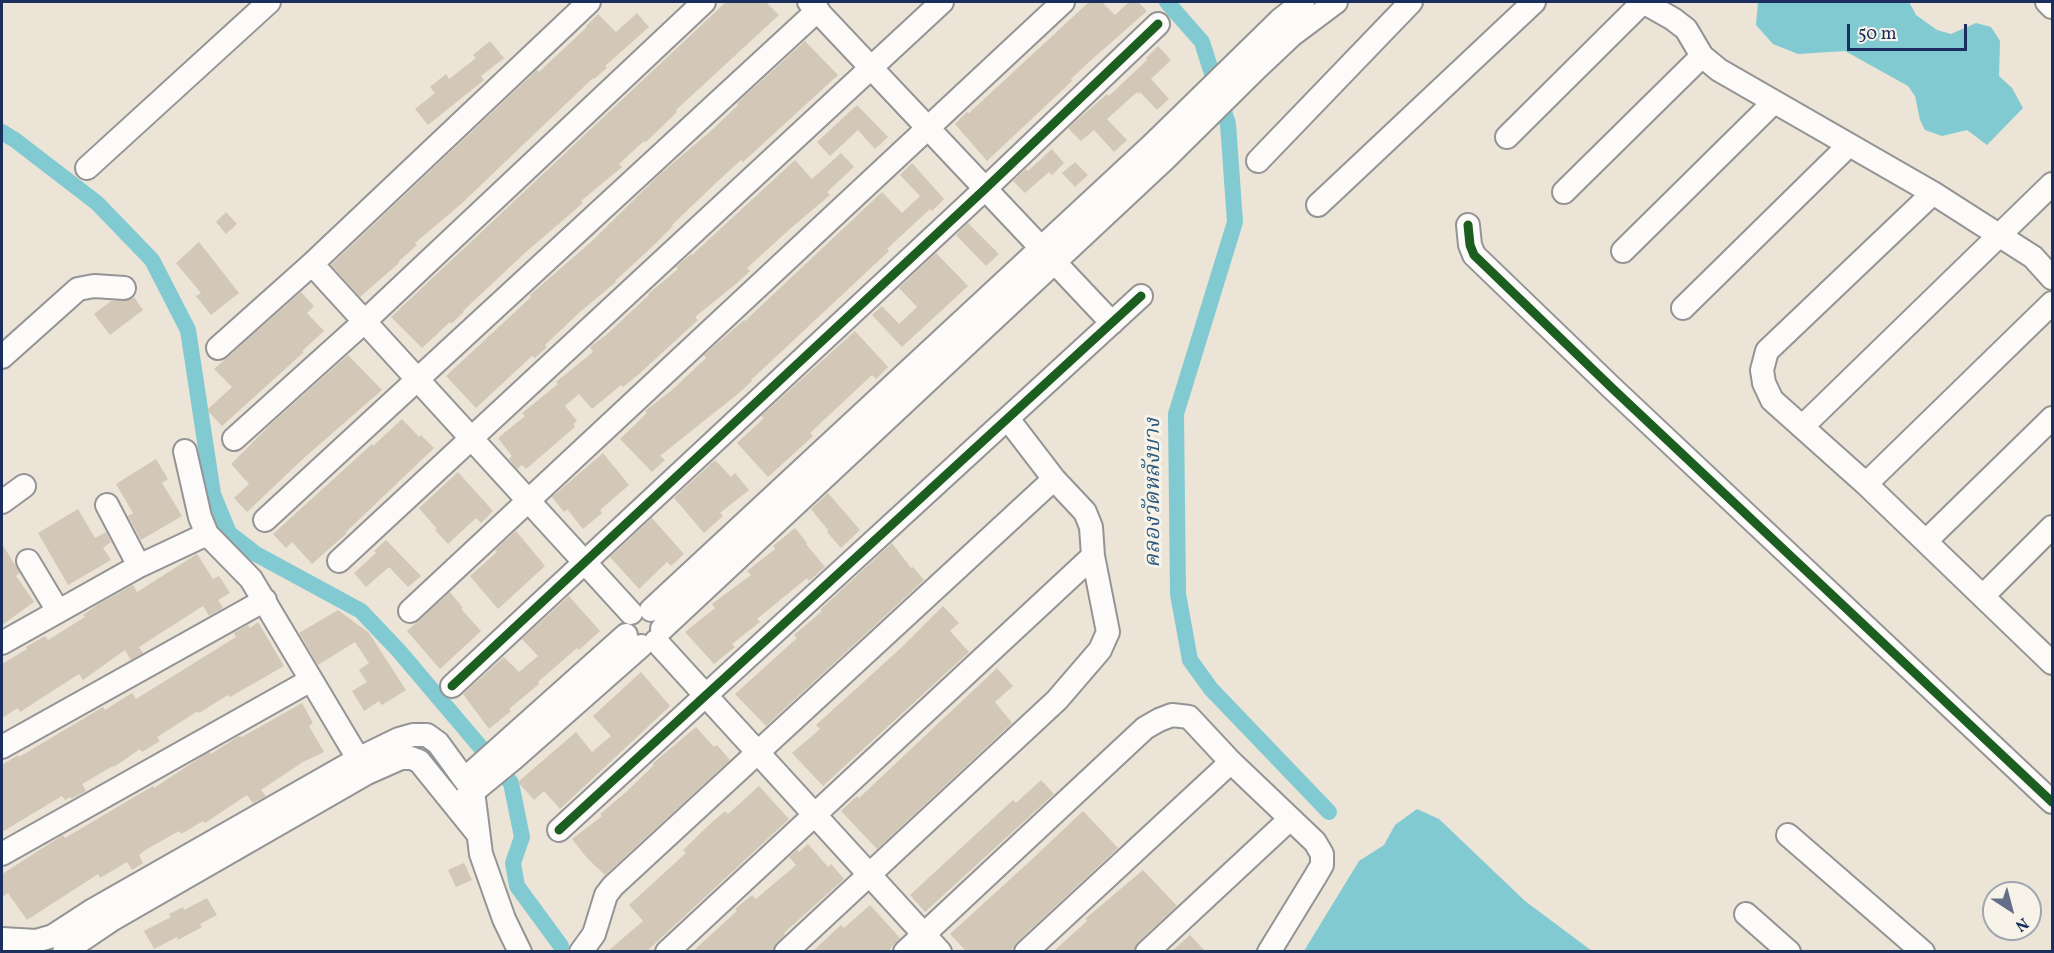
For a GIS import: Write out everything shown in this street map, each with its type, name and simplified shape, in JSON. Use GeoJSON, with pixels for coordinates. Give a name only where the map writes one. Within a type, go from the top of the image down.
{"type":"FeatureCollection","features":[{"type":"Feature","properties":{"kind":"street"},"geometry":{"type":"LineString","coordinates":[[87,168],[269,2]]}},
{"type":"Feature","properties":{"kind":"street"},"geometry":{"type":"LineString","coordinates":[[218,348],[312,264],[589,2]]}},
{"type":"Feature","properties":{"kind":"street"},"geometry":{"type":"LineString","coordinates":[[234,440],[364,322],[704,2]]}},
{"type":"Feature","properties":{"kind":"street"},"geometry":{"type":"LineString","coordinates":[[339,561],[942,2]]}},
{"type":"Feature","properties":{"kind":"street"},"geometry":{"type":"LineString","coordinates":[[410,610],[1063,2]]}},
{"type":"Feature","properties":{"kind":"street"},"geometry":{"type":"LineString","coordinates":[[450,801],[509,752],[644,629],[1141,169],[1286,28],[1303,2]]}},
{"type":"Feature","properties":{"kind":"street"},"geometry":{"type":"LineString","coordinates":[[1286,28],[1336,2]]}},
{"type":"Feature","properties":{"kind":"street"},"geometry":{"type":"LineString","coordinates":[[1258,161],[1411,2]]}},
{"type":"Feature","properties":{"kind":"street"},"geometry":{"type":"LineString","coordinates":[[1318,205],[1534,2]]}},
{"type":"Feature","properties":{"kind":"street"},"geometry":{"type":"LineString","coordinates":[[1507,137],[1643,2],[1670,10],[1686,29],[1702,56],[1719,70],[1933,193],[2033,257],[2052,278]]}},
{"type":"Feature","properties":{"kind":"street"},"geometry":{"type":"LineString","coordinates":[[2047,2],[2052,7]]}},
{"type":"Feature","properties":{"kind":"street"},"geometry":{"type":"LineString","coordinates":[[265,520],[417,380],[813,6],[1112,323]]}},
{"type":"Feature","properties":{"kind":"street"},"geometry":{"type":"LineString","coordinates":[[452,686],[985,189],[1158,24]]}},
{"type":"Feature","properties":{"kind":"street"},"geometry":{"type":"LineString","coordinates":[[1564,192],[1702,56]]}},
{"type":"Feature","properties":{"kind":"street"},"geometry":{"type":"LineString","coordinates":[[1623,251],[1774,102]]}},
{"type":"Feature","properties":{"kind":"street"},"geometry":{"type":"LineString","coordinates":[[1683,308],[1849,145]]}},
{"type":"Feature","properties":{"kind":"street"},"geometry":{"type":"LineString","coordinates":[[1803,426],[2052,184]]}},
{"type":"Feature","properties":{"kind":"street"},"geometry":{"type":"LineString","coordinates":[[1933,193],[1767,351],[1762,370],[1764,383],[1772,400],[1866,484],[1983,596],[2049,652]]}},
{"type":"Feature","properties":{"kind":"street"},"geometry":{"type":"LineString","coordinates":[[1468,225],[1470,245],[1474,255],[2052,802]]}},
{"type":"Feature","properties":{"kind":"street"},"geometry":{"type":"LineString","coordinates":[[312,264],[940,951]]}},
{"type":"Feature","properties":{"kind":"street"},"geometry":{"type":"LineString","coordinates":[[2,357],[78,289],[93,286],[124,288]]}},
{"type":"Feature","properties":{"kind":"street"},"geometry":{"type":"LineString","coordinates":[[559,830],[1141,296]]}},
{"type":"Feature","properties":{"kind":"street"},"geometry":{"type":"LineString","coordinates":[[1866,484],[2052,303]]}},
{"type":"Feature","properties":{"kind":"street"},"geometry":{"type":"LineString","coordinates":[[1926,542],[2052,418]]}},
{"type":"Feature","properties":{"kind":"street"},"geometry":{"type":"LineString","coordinates":[[786,951],[1057,700],[1100,650],[1108,632],[1093,556],[1091,527],[1085,512],[1054,479],[1008,419]]}},
{"type":"Feature","properties":{"kind":"street"},"geometry":{"type":"LineString","coordinates":[[185,451],[200,517],[207,534],[251,579],[363,766]]}},
{"type":"Feature","properties":{"kind":"street"},"geometry":{"type":"LineString","coordinates":[[581,951],[594,934],[606,895],[613,886],[759,754],[1054,479]]}},
{"type":"Feature","properties":{"kind":"street"},"geometry":{"type":"LineString","coordinates":[[2,502],[24,486]]}},
{"type":"Feature","properties":{"kind":"street"},"geometry":{"type":"LineString","coordinates":[[107,505],[139,566]]}},
{"type":"Feature","properties":{"kind":"street"},"geometry":{"type":"LineString","coordinates":[[1983,596],[2052,527]]}},
{"type":"Feature","properties":{"kind":"street"},"geometry":{"type":"LineString","coordinates":[[2,643],[139,566],[207,534]]}},
{"type":"Feature","properties":{"kind":"street"},"geometry":{"type":"LineString","coordinates":[[667,951],[1093,556]]}},
{"type":"Feature","properties":{"kind":"street"},"geometry":{"type":"LineString","coordinates":[[28,561],[58,611]]}},
{"type":"Feature","properties":{"kind":"street"},"geometry":{"type":"LineString","coordinates":[[2,747],[265,600]]}},
{"type":"Feature","properties":{"kind":"street"},"geometry":{"type":"LineString","coordinates":[[2,854],[311,680]]}},
{"type":"Feature","properties":{"kind":"street"},"geometry":{"type":"LineString","coordinates":[[905,951],[1145,728],[1173,715],[1189,717],[1231,762],[1315,842],[1323,854],[1322,865],[1269,951]]}},
{"type":"Feature","properties":{"kind":"street"},"geometry":{"type":"LineString","coordinates":[[2,939],[49,946],[113,919],[219,849],[363,766],[399,739],[412,735],[427,735],[438,742],[469,786],[481,854],[504,919],[520,951]]}},
{"type":"Feature","properties":{"kind":"street"},"geometry":{"type":"LineString","coordinates":[[363,766],[401,758],[419,761],[478,834]]}},
{"type":"Feature","properties":{"kind":"street"},"geometry":{"type":"LineString","coordinates":[[1026,951],[1231,762]]}},
{"type":"Feature","properties":{"kind":"street"},"geometry":{"type":"LineString","coordinates":[[1147,951],[1290,819]]}},
{"type":"Feature","properties":{"kind":"street"},"geometry":{"type":"LineString","coordinates":[[1788,836],[1923,951]]}},
{"type":"Feature","properties":{"kind":"street"},"geometry":{"type":"LineString","coordinates":[[1746,914],[1789,951]]}},
{"type":"Feature","properties":{"kind":"water"},"geometry":{"type":"Polygon","coordinates":[[[1758,2],[1909,2],[1916,15],[1937,30],[1951,34],[1976,23],[1991,27],[2000,41],[1999,76],[2012,88],[2023,108],[1987,145],[1967,130],[1942,136],[1925,130],[1920,120],[1915,96],[1908,86],[1845,51],[1798,54],[1773,44],[1756,25],[1758,2]]]}},
{"type":"Feature","properties":{"kind":"water"},"geometry":{"type":"Polygon","coordinates":[[[1417,809],[1439,819],[1525,901],[1592,951],[1304,951],[1359,861],[1384,845],[1395,825],[1417,809]]]}},
{"type":"Feature","properties":{"kind":"building"},"geometry":{"type":"Polygon","coordinates":[[[726,2],[766,2],[779,15],[676,110],[677,112],[646,142],[644,141],[619,164],[622,167],[581,201],[583,203],[422,348],[391,317],[726,2]]]}},
{"type":"Feature","properties":{"kind":"building"},"geometry":{"type":"Polygon","coordinates":[[[1089,2],[1102,2],[1115,15],[1129,2],[1138,2],[1147,11],[1090,61],[1071,79],[1072,81],[987,161],[955,124],[1089,2]]]}},
{"type":"Feature","properties":{"kind":"building"},"geometry":{"type":"Polygon","coordinates":[[[637,13],[649,27],[460,205],[415,243],[417,245],[399,263],[360,297],[331,265],[537,70],[539,72],[587,27],[598,14],[616,32],[637,13]]]}},
{"type":"Feature","properties":{"kind":"building"},"geometry":{"type":"Polygon","coordinates":[[[490,41],[504,58],[481,76],[484,80],[428,125],[415,109],[435,93],[430,87],[446,74],[449,79],[476,58],[473,55],[490,41]]]}},
{"type":"Feature","properties":{"kind":"building"},"geometry":{"type":"Polygon","coordinates":[[[805,41],[838,75],[743,162],[741,160],[718,181],[616,282],[545,345],[547,347],[535,358],[532,356],[476,408],[446,376],[531,297],[530,295],[591,242],[659,175],[713,129],[738,105],[737,103],[805,41]]]}},
{"type":"Feature","properties":{"kind":"building"},"geometry":{"type":"Polygon","coordinates":[[[1158,46],[1171,60],[1151,79],[1169,99],[1157,110],[1140,92],[1139,94],[1137,92],[1107,119],[1127,140],[1114,152],[1094,130],[1081,141],[1068,128],[1107,94],[1109,96],[1147,60],[1146,58],[1158,46]]]}},
{"type":"Feature","properties":{"kind":"building"},"geometry":{"type":"Polygon","coordinates":[[[857,105],[888,137],[875,149],[858,130],[830,156],[817,142],[857,105]]]}},
{"type":"Feature","properties":{"kind":"building"},"geometry":{"type":"Polygon","coordinates":[[[1052,149],[1064,163],[1052,175],[1049,172],[1025,193],[1013,181],[1052,149]]]}},
{"type":"Feature","properties":{"kind":"building"},"geometry":{"type":"Polygon","coordinates":[[[841,153],[854,167],[827,192],[830,195],[747,268],[750,271],[695,317],[698,320],[623,387],[621,385],[592,409],[579,394],[565,406],[577,421],[573,424],[575,427],[526,469],[522,465],[517,469],[509,459],[512,456],[498,438],[525,416],[522,413],[593,352],[590,347],[606,335],[648,294],[678,269],[676,267],[795,160],[812,179],[841,153]]]}},
{"type":"Feature","properties":{"kind":"building"},"geometry":{"type":"Polygon","coordinates":[[[1075,162],[1088,175],[1075,187],[1062,173],[1075,162]]]}},
{"type":"Feature","properties":{"kind":"building"},"geometry":{"type":"Polygon","coordinates":[[[912,163],[944,199],[887,249],[889,251],[739,393],[660,456],[665,460],[652,472],[620,439],[647,413],[645,411],[672,390],[706,358],[704,355],[745,321],[882,192],[902,213],[920,196],[900,175],[912,163]]]}},
{"type":"Feature","properties":{"kind":"building"},"geometry":{"type":"Polygon","coordinates":[[[226,212],[237,224],[226,234],[216,222],[226,212]]]}},
{"type":"Feature","properties":{"kind":"building"},"geometry":{"type":"Polygon","coordinates":[[[968,223],[999,254],[986,266],[956,235],[968,223]]]}},
{"type":"Feature","properties":{"kind":"building"},"geometry":{"type":"Polygon","coordinates":[[[199,242],[239,293],[211,315],[196,296],[201,293],[176,263],[199,242]]]}},
{"type":"Feature","properties":{"kind":"building"},"geometry":{"type":"Polygon","coordinates":[[[936,253],[968,286],[902,347],[872,315],[882,306],[899,324],[917,307],[899,288],[936,253]]]}},
{"type":"Feature","properties":{"kind":"building"},"geometry":{"type":"Polygon","coordinates":[[[301,292],[314,306],[307,313],[324,331],[222,426],[207,410],[232,387],[214,369],[301,292]]]}},
{"type":"Feature","properties":{"kind":"building"},"geometry":{"type":"Polygon","coordinates":[[[134,297],[143,310],[110,335],[94,314],[111,301],[124,301],[134,297]]]}},
{"type":"Feature","properties":{"kind":"building"},"geometry":{"type":"Polygon","coordinates":[[[855,331],[888,367],[876,379],[872,375],[810,433],[813,436],[768,477],[737,443],[764,418],[761,416],[855,331]]]}},
{"type":"Feature","properties":{"kind":"building"},"geometry":{"type":"Polygon","coordinates":[[[348,355],[382,390],[305,457],[247,512],[234,498],[249,484],[231,464],[272,423],[348,355]]]}},
{"type":"Feature","properties":{"kind":"building"},"geometry":{"type":"Polygon","coordinates":[[[402,419],[419,437],[421,435],[434,448],[312,564],[292,542],[286,548],[273,534],[402,419]]]}},
{"type":"Feature","properties":{"kind":"building"},"geometry":{"type":"Polygon","coordinates":[[[603,453],[629,485],[600,510],[602,513],[583,529],[567,509],[564,512],[552,497],[603,453]]]}},
{"type":"Feature","properties":{"kind":"building"},"geometry":{"type":"Polygon","coordinates":[[[156,459],[168,479],[162,483],[182,516],[141,540],[128,516],[133,513],[116,484],[156,459]]]}},
{"type":"Feature","properties":{"kind":"building"},"geometry":{"type":"Polygon","coordinates":[[[715,460],[731,477],[735,473],[749,490],[720,513],[723,516],[704,533],[674,498],[715,460]]]}},
{"type":"Feature","properties":{"kind":"building"},"geometry":{"type":"Polygon","coordinates":[[[458,472],[493,511],[481,523],[476,518],[448,544],[419,508],[458,472]]]}},
{"type":"Feature","properties":{"kind":"building"},"geometry":{"type":"Polygon","coordinates":[[[828,493],[860,530],[841,548],[811,509],[828,493]]]}},
{"type":"Feature","properties":{"kind":"building"},"geometry":{"type":"Polygon","coordinates":[[[78,509],[95,538],[106,532],[111,542],[103,548],[111,560],[68,585],[38,533],[78,509]]]}},
{"type":"Feature","properties":{"kind":"building"},"geometry":{"type":"Polygon","coordinates":[[[652,518],[684,554],[671,566],[667,562],[639,589],[610,557],[652,518]]]}},
{"type":"Feature","properties":{"kind":"building"},"geometry":{"type":"Polygon","coordinates":[[[795,528],[825,567],[809,581],[807,578],[757,619],[760,622],[732,644],[735,647],[714,664],[685,632],[715,608],[712,604],[751,575],[747,571],[775,549],[773,546],[795,528]]]}},
{"type":"Feature","properties":{"kind":"building"},"geometry":{"type":"Polygon","coordinates":[[[516,531],[545,566],[498,609],[470,576],[516,531]]]}},
{"type":"Feature","properties":{"kind":"building"},"geometry":{"type":"Polygon","coordinates":[[[386,540],[421,576],[408,587],[389,567],[366,587],[354,573],[376,553],[374,551],[386,540]]]}},
{"type":"Feature","properties":{"kind":"building"},"geometry":{"type":"Polygon","coordinates":[[[892,543],[911,568],[913,567],[924,580],[766,726],[735,694],[797,638],[794,635],[892,543]]]}},
{"type":"Feature","properties":{"kind":"building"},"geometry":{"type":"Polygon","coordinates":[[[2,544],[20,573],[16,576],[34,602],[2,625],[2,544]]]}},
{"type":"Feature","properties":{"kind":"building"},"geometry":{"type":"Polygon","coordinates":[[[197,554],[213,579],[219,576],[230,593],[218,600],[223,608],[209,616],[203,606],[139,647],[143,653],[131,660],[125,650],[83,680],[79,674],[20,712],[18,708],[2,718],[2,664],[45,636],[48,640],[85,617],[83,615],[97,605],[133,585],[137,592],[197,554]]]}},
{"type":"Feature","properties":{"kind":"building"},"geometry":{"type":"Polygon","coordinates":[[[450,592],[463,608],[461,609],[481,631],[440,669],[407,631],[450,592]]]}},
{"type":"Feature","properties":{"kind":"building"},"geometry":{"type":"Polygon","coordinates":[[[569,596],[600,631],[538,682],[539,684],[509,709],[511,711],[489,729],[463,694],[504,657],[519,672],[538,656],[522,639],[569,596]]]}},
{"type":"Feature","properties":{"kind":"building"},"geometry":{"type":"Polygon","coordinates":[[[943,606],[959,623],[950,631],[969,652],[823,786],[792,753],[820,729],[816,725],[902,647],[943,606]]]}},
{"type":"Feature","properties":{"kind":"building"},"geometry":{"type":"Polygon","coordinates":[[[338,610],[369,633],[406,690],[382,705],[379,701],[364,711],[352,691],[367,682],[359,670],[369,663],[355,642],[318,665],[299,633],[338,610]]]}},
{"type":"Feature","properties":{"kind":"building"},"geometry":{"type":"Polygon","coordinates":[[[258,622],[284,666],[230,697],[228,695],[199,713],[198,711],[157,737],[160,741],[142,752],[140,749],[114,767],[82,784],[86,791],[71,799],[70,797],[65,800],[62,796],[2,832],[2,765],[103,707],[105,710],[132,693],[136,699],[236,637],[234,633],[248,625],[250,628],[258,622]]]}},
{"type":"Feature","properties":{"kind":"building"},"geometry":{"type":"Polygon","coordinates":[[[997,668],[1013,686],[995,702],[1012,723],[877,849],[841,811],[857,796],[859,798],[997,668]]]}},
{"type":"Feature","properties":{"kind":"building"},"geometry":{"type":"Polygon","coordinates":[[[641,672],[670,706],[560,809],[544,791],[534,800],[518,782],[576,732],[592,752],[611,736],[593,716],[641,672]]]}},
{"type":"Feature","properties":{"kind":"building"},"geometry":{"type":"Polygon","coordinates":[[[302,703],[313,723],[309,726],[324,752],[303,762],[261,790],[266,796],[253,803],[247,795],[205,823],[203,821],[181,834],[179,831],[147,849],[139,855],[143,863],[132,870],[127,862],[100,878],[98,874],[27,920],[8,893],[2,897],[2,874],[63,835],[65,838],[153,786],[154,788],[201,757],[210,752],[211,754],[239,736],[242,737],[302,703]]]}},
{"type":"Feature","properties":{"kind":"building"},"geometry":{"type":"Polygon","coordinates":[[[696,727],[714,747],[717,745],[730,760],[605,875],[572,839],[602,816],[600,814],[654,765],[652,764],[696,727]]]}},
{"type":"Feature","properties":{"kind":"building"},"geometry":{"type":"Polygon","coordinates":[[[1041,780],[1054,794],[925,912],[910,895],[1013,800],[1016,803],[1041,780]]]}},
{"type":"Feature","properties":{"kind":"building"},"geometry":{"type":"Polygon","coordinates":[[[759,786],[789,819],[647,951],[608,951],[643,921],[629,905],[686,853],[683,850],[710,824],[725,811],[728,814],[759,786]]]}},
{"type":"Feature","properties":{"kind":"building"},"geometry":{"type":"Polygon","coordinates":[[[1083,811],[1118,848],[1017,942],[1011,951],[966,951],[950,934],[1083,811]]]}},
{"type":"Feature","properties":{"kind":"building"},"geometry":{"type":"Polygon","coordinates":[[[808,844],[828,867],[831,864],[844,879],[784,933],[785,935],[776,943],[773,951],[693,951],[737,911],[735,909],[752,895],[756,899],[796,865],[789,857],[808,844]]]}},
{"type":"Feature","properties":{"kind":"building"},"geometry":{"type":"Polygon","coordinates":[[[464,863],[472,880],[456,887],[448,870],[464,863]]]}},
{"type":"Feature","properties":{"kind":"building"},"geometry":{"type":"Polygon","coordinates":[[[1143,870],[1177,906],[1138,942],[1134,951],[1054,951],[1087,921],[1085,919],[1143,870]]]}},
{"type":"Feature","properties":{"kind":"building"},"geometry":{"type":"Polygon","coordinates":[[[207,898],[217,915],[200,924],[202,927],[178,940],[177,937],[154,949],[144,931],[171,917],[169,914],[183,907],[184,910],[207,898]]]}},
{"type":"Feature","properties":{"kind":"building"},"geometry":{"type":"Polygon","coordinates":[[[870,905],[900,938],[888,951],[813,951],[841,925],[844,928],[870,905]]]}},
{"type":"Feature","properties":{"kind":"building"},"geometry":{"type":"Polygon","coordinates":[[[1190,935],[1205,951],[1172,951],[1190,935]]]}},
{"type":"Feature","properties":{"kind":"waterway","name":"คลองวัดหลังบาง"},"geometry":{"type":"LineString","coordinates":[[1167,2],[1202,42],[1228,124],[1235,222],[1176,414],[1178,594],[1190,660],[1211,689],[1329,812]]}},
{"type":"Feature","properties":{"kind":"waterway"},"geometry":{"type":"LineString","coordinates":[[2,132],[97,203],[152,260],[188,330],[213,494],[229,533],[256,554],[361,611],[399,651],[511,783],[522,837],[513,863],[517,886],[561,946]]}},
{"type":"Feature","properties":{"kind":"cycle path"},"geometry":{"type":"LineString","coordinates":[[452,686],[985,189],[1158,24]]}},
{"type":"Feature","properties":{"kind":"cycle path"},"geometry":{"type":"LineString","coordinates":[[1468,225],[1470,245],[1474,255],[2052,802]]}},
{"type":"Feature","properties":{"kind":"cycle path"},"geometry":{"type":"LineString","coordinates":[[559,830],[1141,296]]}}]}
